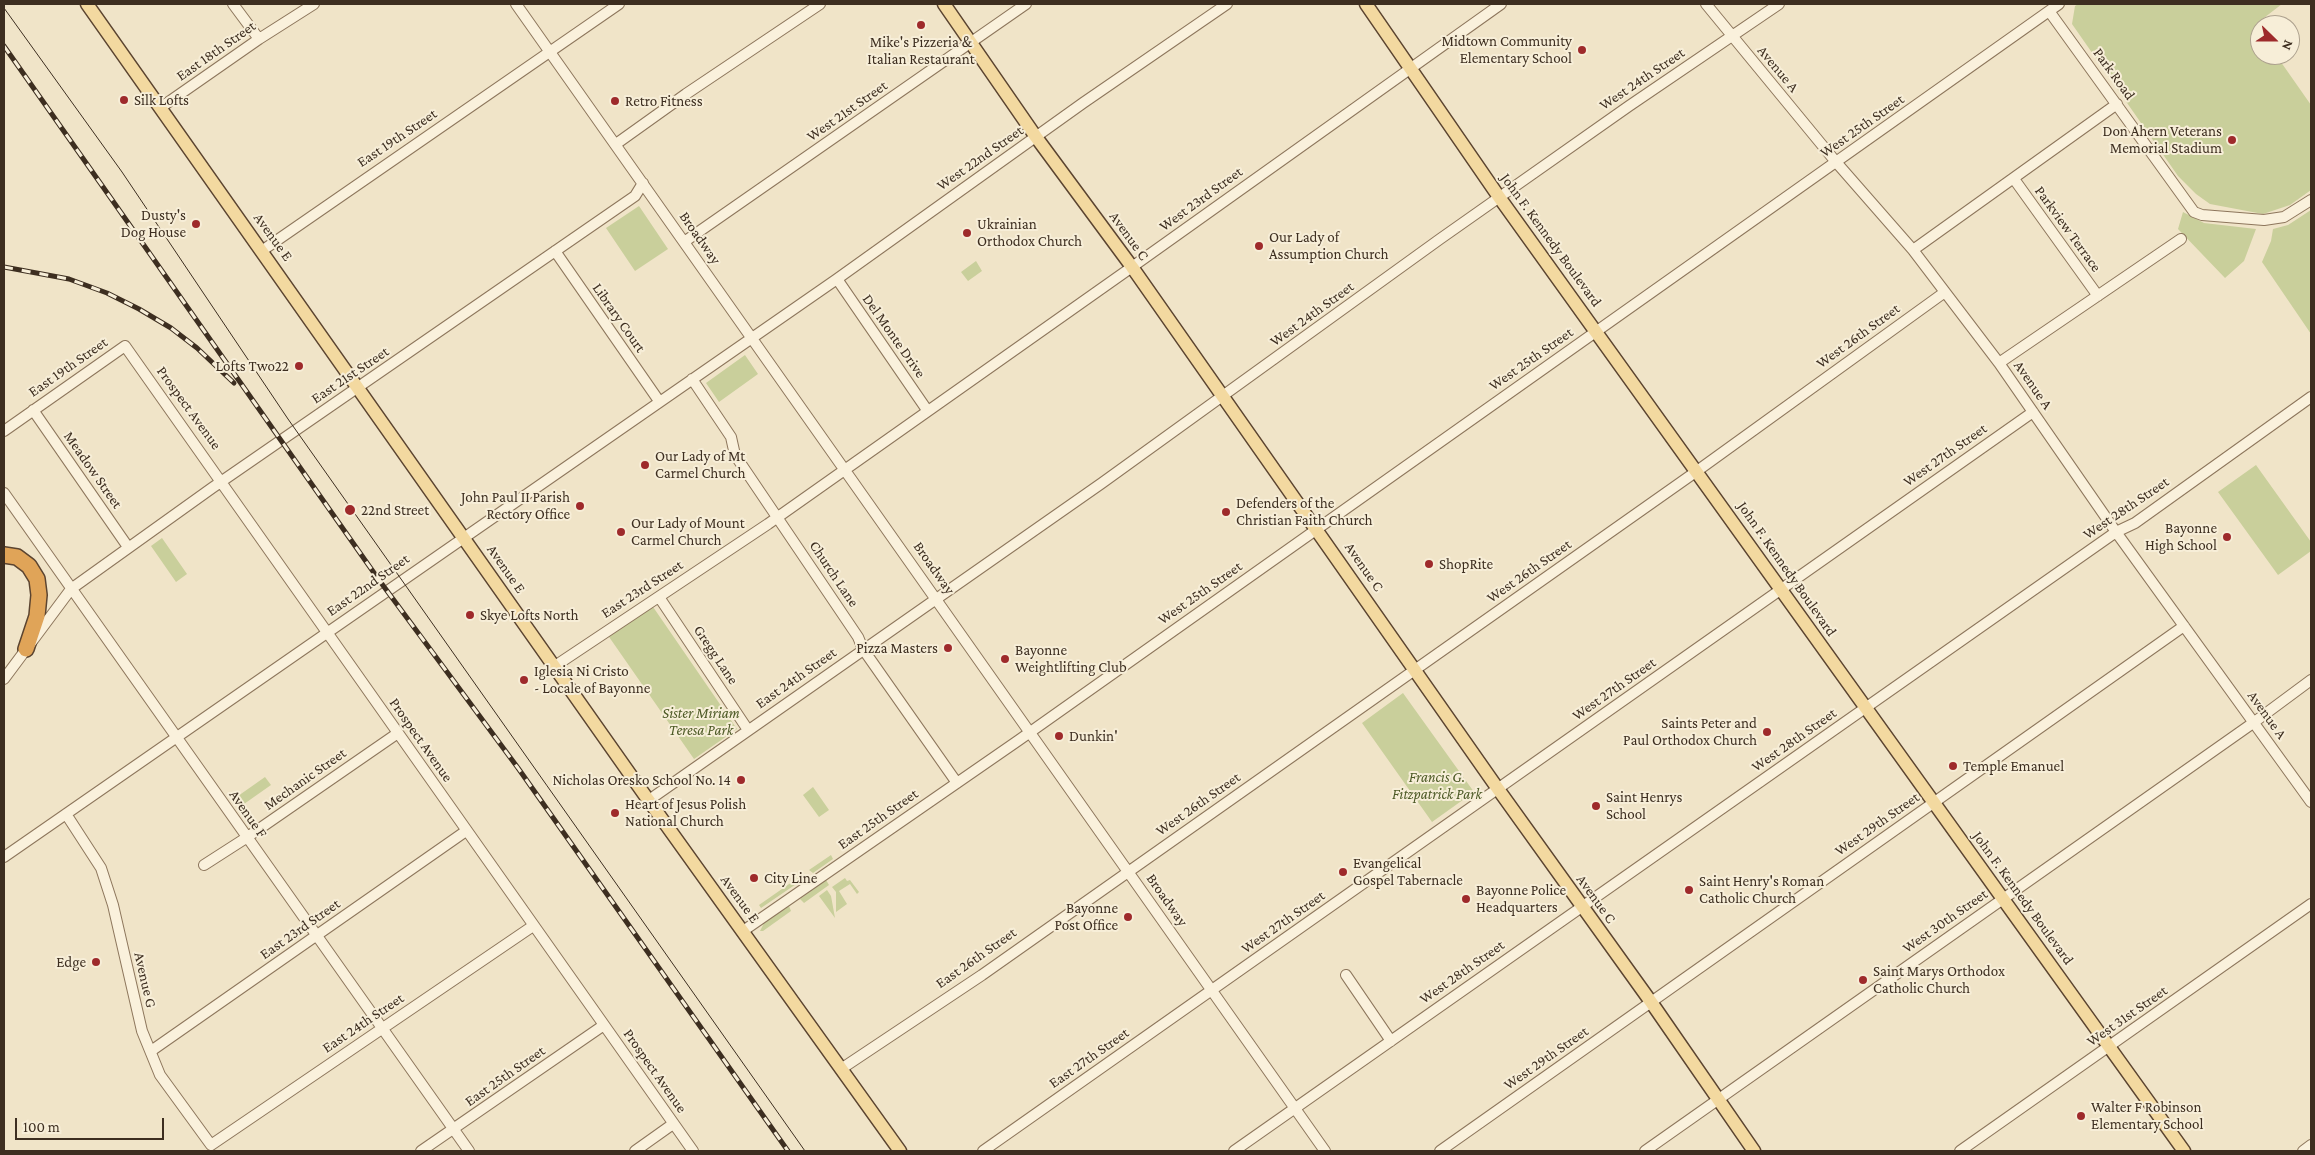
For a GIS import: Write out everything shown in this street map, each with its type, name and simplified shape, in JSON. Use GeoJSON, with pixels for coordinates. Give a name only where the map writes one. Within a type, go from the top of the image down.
{"type":"FeatureCollection","features":[{"type":"Feature","properties":{"kind":"highway"},"geometry":{"type":"LineString","coordinates":[[4,555],[17,557],[29,566],[37,579],[39,595],[37,616],[26,649]]}},
{"type":"Feature","properties":{"kind":"main road","name":"Avenue E"},"geometry":{"type":"LineString","coordinates":[[88,4],[649,800],[900,1151]]}},
{"type":"Feature","properties":{"kind":"main road","name":"Avenue C"},"geometry":{"type":"LineString","coordinates":[[944,4],[1036,137],[1132,267],[1498,789],[1651,1002],[1754,1151]]}},
{"type":"Feature","properties":{"kind":"main road","name":"John F. Kennedy Boulevard"},"geometry":{"type":"LineString","coordinates":[[1366,4],[1500,197],[2184,1151]]}},
{"type":"Feature","properties":{"kind":"street"},"geometry":{"type":"LineString","coordinates":[[233,4],[259,39]]}},
{"type":"Feature","properties":{"kind":"street","name":"East 18th Street"},"geometry":{"type":"LineString","coordinates":[[160,108],[259,39],[314,4]]}},
{"type":"Feature","properties":{"kind":"street","name":"Broadway"},"geometry":{"type":"LineString","coordinates":[[516,4],[1325,1151]]}},
{"type":"Feature","properties":{"kind":"street","name":"East 19th Street"},"geometry":{"type":"LineString","coordinates":[[263,250],[388,161],[619,4]]}},
{"type":"Feature","properties":{"kind":"street"},"geometry":{"type":"LineString","coordinates":[[616,144],[686,94],[820,4]]}},
{"type":"Feature","properties":{"kind":"street","name":"West 21st Street"},"geometry":{"type":"LineString","coordinates":[[684,242],[1026,4]]}},
{"type":"Feature","properties":{"kind":"street","name":"West 22nd Street"},"geometry":{"type":"LineString","coordinates":[[751,338],[1227,4]]}},
{"type":"Feature","properties":{"kind":"street","name":"West 23rd Street"},"geometry":{"type":"LineString","coordinates":[[844,469],[1132,267],[1500,4]]}},
{"type":"Feature","properties":{"kind":"street","name":"Avenue A"},"geometry":{"type":"LineString","coordinates":[[1706,4],[1836,162],[1913,250],[1999,363],[2116,532],[2311,802]]}},
{"type":"Feature","properties":{"kind":"street","name":"West 24th Street"},"geometry":{"type":"LineString","coordinates":[[936,598],[1223,396],[1500,197],[1780,4]]}},
{"type":"Feature","properties":{"kind":"street"},"geometry":{"type":"LineString","coordinates":[[2049,11],[2059,4]]}},
{"type":"Feature","properties":{"kind":"street","name":"Park Road"},"geometry":{"type":"LineString","coordinates":[[2049,11],[2194,212],[2202,215],[2264,220],[2284,217],[2311,200]]}},
{"type":"Feature","properties":{"kind":"street","name":"West 25th Street"},"geometry":{"type":"LineString","coordinates":[[1030,732],[2049,11]]}},
{"type":"Feature","properties":{"kind":"street"},"geometry":{"type":"LineString","coordinates":[[1913,250],[2117,104]]}},
{"type":"Feature","properties":{"kind":"street","name":"Parkview Terrace"},"geometry":{"type":"LineString","coordinates":[[2014,179],[2098,296]]}},
{"type":"Feature","properties":{"kind":"street","name":"East 21st Street"},"geometry":{"type":"LineString","coordinates":[[4,679],[71,589],[222,481],[635,196],[642,183]]}},
{"type":"Feature","properties":{"kind":"street"},"geometry":{"type":"LineString","coordinates":[[1999,363],[2180,239]]}},
{"type":"Feature","properties":{"kind":"street","name":"Library Court"},"geometry":{"type":"LineString","coordinates":[[555,251],[659,401]]}},
{"type":"Feature","properties":{"kind":"street","name":"Del Monte Drive"},"geometry":{"type":"LineString","coordinates":[[837,279],[928,410]]}},
{"type":"Feature","properties":{"kind":"street","name":"West 26th Street"},"geometry":{"type":"LineString","coordinates":[[1128,872],[1697,471],[1945,292]]}},
{"type":"Feature","properties":{"kind":"street","name":"East 22nd Street"},"geometry":{"type":"LineString","coordinates":[[4,857],[751,338]]}},
{"type":"Feature","properties":{"kind":"street","name":"East 19th Street"},"geometry":{"type":"LineString","coordinates":[[4,431],[125,346]]}},
{"type":"Feature","properties":{"kind":"street","name":"Prospect Avenue"},"geometry":{"type":"LineString","coordinates":[[125,346],[328,631],[533,926],[693,1151]]}},
{"type":"Feature","properties":{"kind":"street","name":"Church Lane"},"geometry":{"type":"LineString","coordinates":[[692,379],[728,431],[735,455],[956,783]]}},
{"type":"Feature","properties":{"kind":"street","name":"West 28th Street"},"geometry":{"type":"LineString","coordinates":[[1234,1151],[2116,532],[2135,523],[2311,397]]}},
{"type":"Feature","properties":{"kind":"street","name":"Meadow Street"},"geometry":{"type":"LineString","coordinates":[[33,410],[128,547]]}},
{"type":"Feature","properties":{"kind":"street","name":"West 27th Street"},"geometry":{"type":"LineString","coordinates":[[1213,990],[2033,412]]}},
{"type":"Feature","properties":{"kind":"street","name":"East 23rd Street"},"geometry":{"type":"LineString","coordinates":[[555,666],[777,517],[844,469]]}},
{"type":"Feature","properties":{"kind":"street","name":"Avenue F"},"geometry":{"type":"LineString","coordinates":[[4,493],[469,1151]]}},
{"type":"Feature","properties":{"kind":"street","name":"Gregg Lane"},"geometry":{"type":"LineString","coordinates":[[659,597],[748,730]]}},
{"type":"Feature","properties":{"kind":"street","name":"East 24th Street"},"geometry":{"type":"LineString","coordinates":[[649,800],[936,598]]}},
{"type":"Feature","properties":{"kind":"street","name":"West 29th Street"},"geometry":{"type":"LineString","coordinates":[[1440,1151],[2184,626]]}},
{"type":"Feature","properties":{"kind":"street","name":"West 30th Street"},"geometry":{"type":"LineString","coordinates":[[1645,1151],[2253,723],[2311,680]]}},
{"type":"Feature","properties":{"kind":"street","name":"East 25th Street"},"geometry":{"type":"LineString","coordinates":[[743,931],[1030,732]]}},
{"type":"Feature","properties":{"kind":"street","name":"Mechanic Street"},"geometry":{"type":"LineString","coordinates":[[204,864],[246,838],[398,733]]}},
{"type":"Feature","properties":{"kind":"street","name":"Avenue G"},"geometry":{"type":"LineString","coordinates":[[66,814],[101,868],[113,905],[142,1031],[160,1075],[210,1145]]}},
{"type":"Feature","properties":{"kind":"street","name":"East 23rd Street"},"geometry":{"type":"LineString","coordinates":[[151,1051],[466,830]]}},
{"type":"Feature","properties":{"kind":"street","name":"East 26th Street"},"geometry":{"type":"LineString","coordinates":[[841,1069],[982,975],[1128,872]]}},
{"type":"Feature","properties":{"kind":"street","name":"West 31st Street"},"geometry":{"type":"LineString","coordinates":[[1960,1151],[2311,904]]}},
{"type":"Feature","properties":{"kind":"street","name":"East 24th Street"},"geometry":{"type":"LineString","coordinates":[[210,1145],[533,926]]}},
{"type":"Feature","properties":{"kind":"street"},"geometry":{"type":"LineString","coordinates":[[1346,975],[1391,1041]]}},
{"type":"Feature","properties":{"kind":"street","name":"East 27th Street"},"geometry":{"type":"LineString","coordinates":[[983,1151],[1213,990]]}},
{"type":"Feature","properties":{"kind":"street","name":"East 25th Street"},"geometry":{"type":"LineString","coordinates":[[422,1151],[604,1025]]}},
{"type":"Feature","properties":{"kind":"street"},"geometry":{"type":"LineString","coordinates":[[635,1151],[673,1124]]}},
{"type":"Feature","properties":{"kind":"street"},"geometry":{"type":"LineString","coordinates":[[2303,1151],[2311,1145]]}},
{"type":"Feature","properties":{"kind":"green space","name":"Don Ahern Veterans Memorial Stadium"},"geometry":{"type":"Polygon","coordinates":[[[2078,4],[2282,4],[2268,15],[2250,15],[2250,65],[2283,65],[2311,105],[2311,190],[2290,205],[2263,214],[2210,204],[2196,194],[2178,176],[2072,24],[2075,6],[2078,4]]]}},
{"type":"Feature","properties":{"kind":"green space"},"geometry":{"type":"Polygon","coordinates":[[[639,206],[668,249],[635,271],[606,228],[639,206]]]}},
{"type":"Feature","properties":{"kind":"green space"},"geometry":{"type":"Polygon","coordinates":[[[2311,210],[2311,334],[2262,262],[2271,241],[2273,229],[2288,225],[2311,210]]]}},
{"type":"Feature","properties":{"kind":"green space"},"geometry":{"type":"Polygon","coordinates":[[[2183,212],[2204,223],[2256,229],[2244,261],[2225,278],[2178,229],[2183,212]]]}},
{"type":"Feature","properties":{"kind":"green space"},"geometry":{"type":"Polygon","coordinates":[[[976,261],[982,271],[968,281],[961,272],[976,261]]]}},
{"type":"Feature","properties":{"kind":"green space"},"geometry":{"type":"Polygon","coordinates":[[[745,355],[758,374],[719,402],[706,383],[745,355]]]}},
{"type":"Feature","properties":{"kind":"green space"},"geometry":{"type":"Polygon","coordinates":[[[2256,465],[2311,542],[2311,551],[2278,575],[2218,492],[2256,465]]]}},
{"type":"Feature","properties":{"kind":"green space"},"geometry":{"type":"Polygon","coordinates":[[[162,538],[187,574],[176,582],[151,546],[162,538]]]}},
{"type":"Feature","properties":{"kind":"green space","name":"Sister Miriam Teresa Park"},"geometry":{"type":"Polygon","coordinates":[[[651,604],[737,729],[694,759],[607,634],[651,604]]]}},
{"type":"Feature","properties":{"kind":"green space","name":"Francis G. Fitzpatrick Park"},"geometry":{"type":"Polygon","coordinates":[[[1403,693],[1474,792],[1432,822],[1362,723],[1403,693]]]}},
{"type":"Feature","properties":{"kind":"green space"},"geometry":{"type":"Polygon","coordinates":[[[265,777],[271,785],[244,804],[238,796],[265,777]]]}},
{"type":"Feature","properties":{"kind":"green space"},"geometry":{"type":"Polygon","coordinates":[[[813,787],[829,810],[819,817],[803,795],[813,787]]]}},
{"type":"Feature","properties":{"kind":"green space"},"geometry":{"type":"Polygon","coordinates":[[[831,855],[833,859],[813,873],[809,870],[831,855]]]}},
{"type":"Feature","properties":{"kind":"green space"},"geometry":{"type":"Polygon","coordinates":[[[802,875],[805,878],[761,908],[759,905],[802,875]]]}},
{"type":"Feature","properties":{"kind":"green space"},"geometry":{"type":"Polygon","coordinates":[[[845,878],[847,881],[850,880],[859,892],[857,894],[850,884],[839,891],[847,904],[836,912],[836,892],[832,887],[845,878]]]}},
{"type":"Feature","properties":{"kind":"green space"},"geometry":{"type":"Polygon","coordinates":[[[826,880],[829,885],[804,903],[800,899],[826,880]]]}},
{"type":"Feature","properties":{"kind":"green space"},"geometry":{"type":"Polygon","coordinates":[[[827,890],[831,896],[835,918],[819,896],[827,890]]]}},
{"type":"Feature","properties":{"kind":"green space"},"geometry":{"type":"Polygon","coordinates":[[[789,906],[791,911],[763,931],[760,931],[764,923],[789,906]]]}},
{"type":"Feature","properties":{"kind":"tram line"},"geometry":{"type":"LineString","coordinates":[[4,8],[122,172],[288,419],[805,1151]]}},
{"type":"Feature","properties":{"kind":"railway"},"geometry":{"type":"LineString","coordinates":[[4,46],[379,580],[518,768],[788,1151]]}},
{"type":"Feature","properties":{"kind":"railway"},"geometry":{"type":"LineString","coordinates":[[4,267],[69,279],[107,293],[139,309],[171,328],[197,348],[234,383]]}},
{"type":"Feature","properties":{"kind":"place","name":"Mike's Pizzeria & Italian Restaurant"},"geometry":{"type":"Point","coordinates":[921,25]}},
{"type":"Feature","properties":{"kind":"place","name":"Midtown Community Elementary School"},"geometry":{"type":"Point","coordinates":[1582,50]}},
{"type":"Feature","properties":{"kind":"place","name":"Silk Lofts"},"geometry":{"type":"Point","coordinates":[124,100]}},
{"type":"Feature","properties":{"kind":"place","name":"Retro Fitness"},"geometry":{"type":"Point","coordinates":[615,101]}},
{"type":"Feature","properties":{"kind":"place","name":"Don Ahern Veterans Memorial Stadium"},"geometry":{"type":"Point","coordinates":[2232,140]}},
{"type":"Feature","properties":{"kind":"place","name":"Dusty's Dog House"},"geometry":{"type":"Point","coordinates":[196,224]}},
{"type":"Feature","properties":{"kind":"place","name":"Ukrainian Orthodox Church"},"geometry":{"type":"Point","coordinates":[967,233]}},
{"type":"Feature","properties":{"kind":"place","name":"Our Lady of Assumption Church"},"geometry":{"type":"Point","coordinates":[1259,246]}},
{"type":"Feature","properties":{"kind":"place","name":"Lofts Two22"},"geometry":{"type":"Point","coordinates":[299,366]}},
{"type":"Feature","properties":{"kind":"place","name":"Our Lady of Mt Carmel Church"},"geometry":{"type":"Point","coordinates":[645,465]}},
{"type":"Feature","properties":{"kind":"place","name":"John Paul II Parish Rectory Office"},"geometry":{"type":"Point","coordinates":[580,506]}},
{"type":"Feature","properties":{"kind":"place","name":"22nd Street"},"geometry":{"type":"Point","coordinates":[350,510]}},
{"type":"Feature","properties":{"kind":"place","name":"Defenders of the Christian Faith Church"},"geometry":{"type":"Point","coordinates":[1226,512]}},
{"type":"Feature","properties":{"kind":"place","name":"Our Lady of Mount Carmel Church"},"geometry":{"type":"Point","coordinates":[621,532]}},
{"type":"Feature","properties":{"kind":"place","name":"Bayonne High School"},"geometry":{"type":"Point","coordinates":[2227,537]}},
{"type":"Feature","properties":{"kind":"place","name":"ShopRite"},"geometry":{"type":"Point","coordinates":[1429,564]}},
{"type":"Feature","properties":{"kind":"place","name":"Skye Lofts North"},"geometry":{"type":"Point","coordinates":[470,615]}},
{"type":"Feature","properties":{"kind":"place","name":"Pizza Masters"},"geometry":{"type":"Point","coordinates":[948,648]}},
{"type":"Feature","properties":{"kind":"place","name":"Bayonne Weightlifting Club"},"geometry":{"type":"Point","coordinates":[1005,659]}},
{"type":"Feature","properties":{"kind":"place","name":"Iglesia Ni Cristo - Locale of Bayonne"},"geometry":{"type":"Point","coordinates":[524,680]}},
{"type":"Feature","properties":{"kind":"place","name":"Saints Peter and Paul Orthodox Church"},"geometry":{"type":"Point","coordinates":[1767,732]}},
{"type":"Feature","properties":{"kind":"place","name":"Dunkin'"},"geometry":{"type":"Point","coordinates":[1059,736]}},
{"type":"Feature","properties":{"kind":"place","name":"Temple Emanuel"},"geometry":{"type":"Point","coordinates":[1953,766]}},
{"type":"Feature","properties":{"kind":"place","name":"Nicholas Oresko School No. 14"},"geometry":{"type":"Point","coordinates":[741,780]}},
{"type":"Feature","properties":{"kind":"place","name":"Saint Henrys School"},"geometry":{"type":"Point","coordinates":[1596,806]}},
{"type":"Feature","properties":{"kind":"place","name":"Heart of Jesus Polish National Church"},"geometry":{"type":"Point","coordinates":[615,813]}},
{"type":"Feature","properties":{"kind":"place","name":"Evangelical Gospel Tabernacle"},"geometry":{"type":"Point","coordinates":[1343,872]}},
{"type":"Feature","properties":{"kind":"place","name":"City Line"},"geometry":{"type":"Point","coordinates":[754,878]}},
{"type":"Feature","properties":{"kind":"place","name":"Saint Henry's Roman Catholic Church"},"geometry":{"type":"Point","coordinates":[1689,890]}},
{"type":"Feature","properties":{"kind":"place","name":"Bayonne Police Headquarters"},"geometry":{"type":"Point","coordinates":[1466,899]}},
{"type":"Feature","properties":{"kind":"place","name":"Bayonne Post Office"},"geometry":{"type":"Point","coordinates":[1128,917]}},
{"type":"Feature","properties":{"kind":"place","name":"Edge"},"geometry":{"type":"Point","coordinates":[96,962]}},
{"type":"Feature","properties":{"kind":"place","name":"Saint Marys Orthodox Catholic Church"},"geometry":{"type":"Point","coordinates":[1863,980]}},
{"type":"Feature","properties":{"kind":"place","name":"Walter F Robinson Elementary School"},"geometry":{"type":"Point","coordinates":[2081,1116]}}]}
